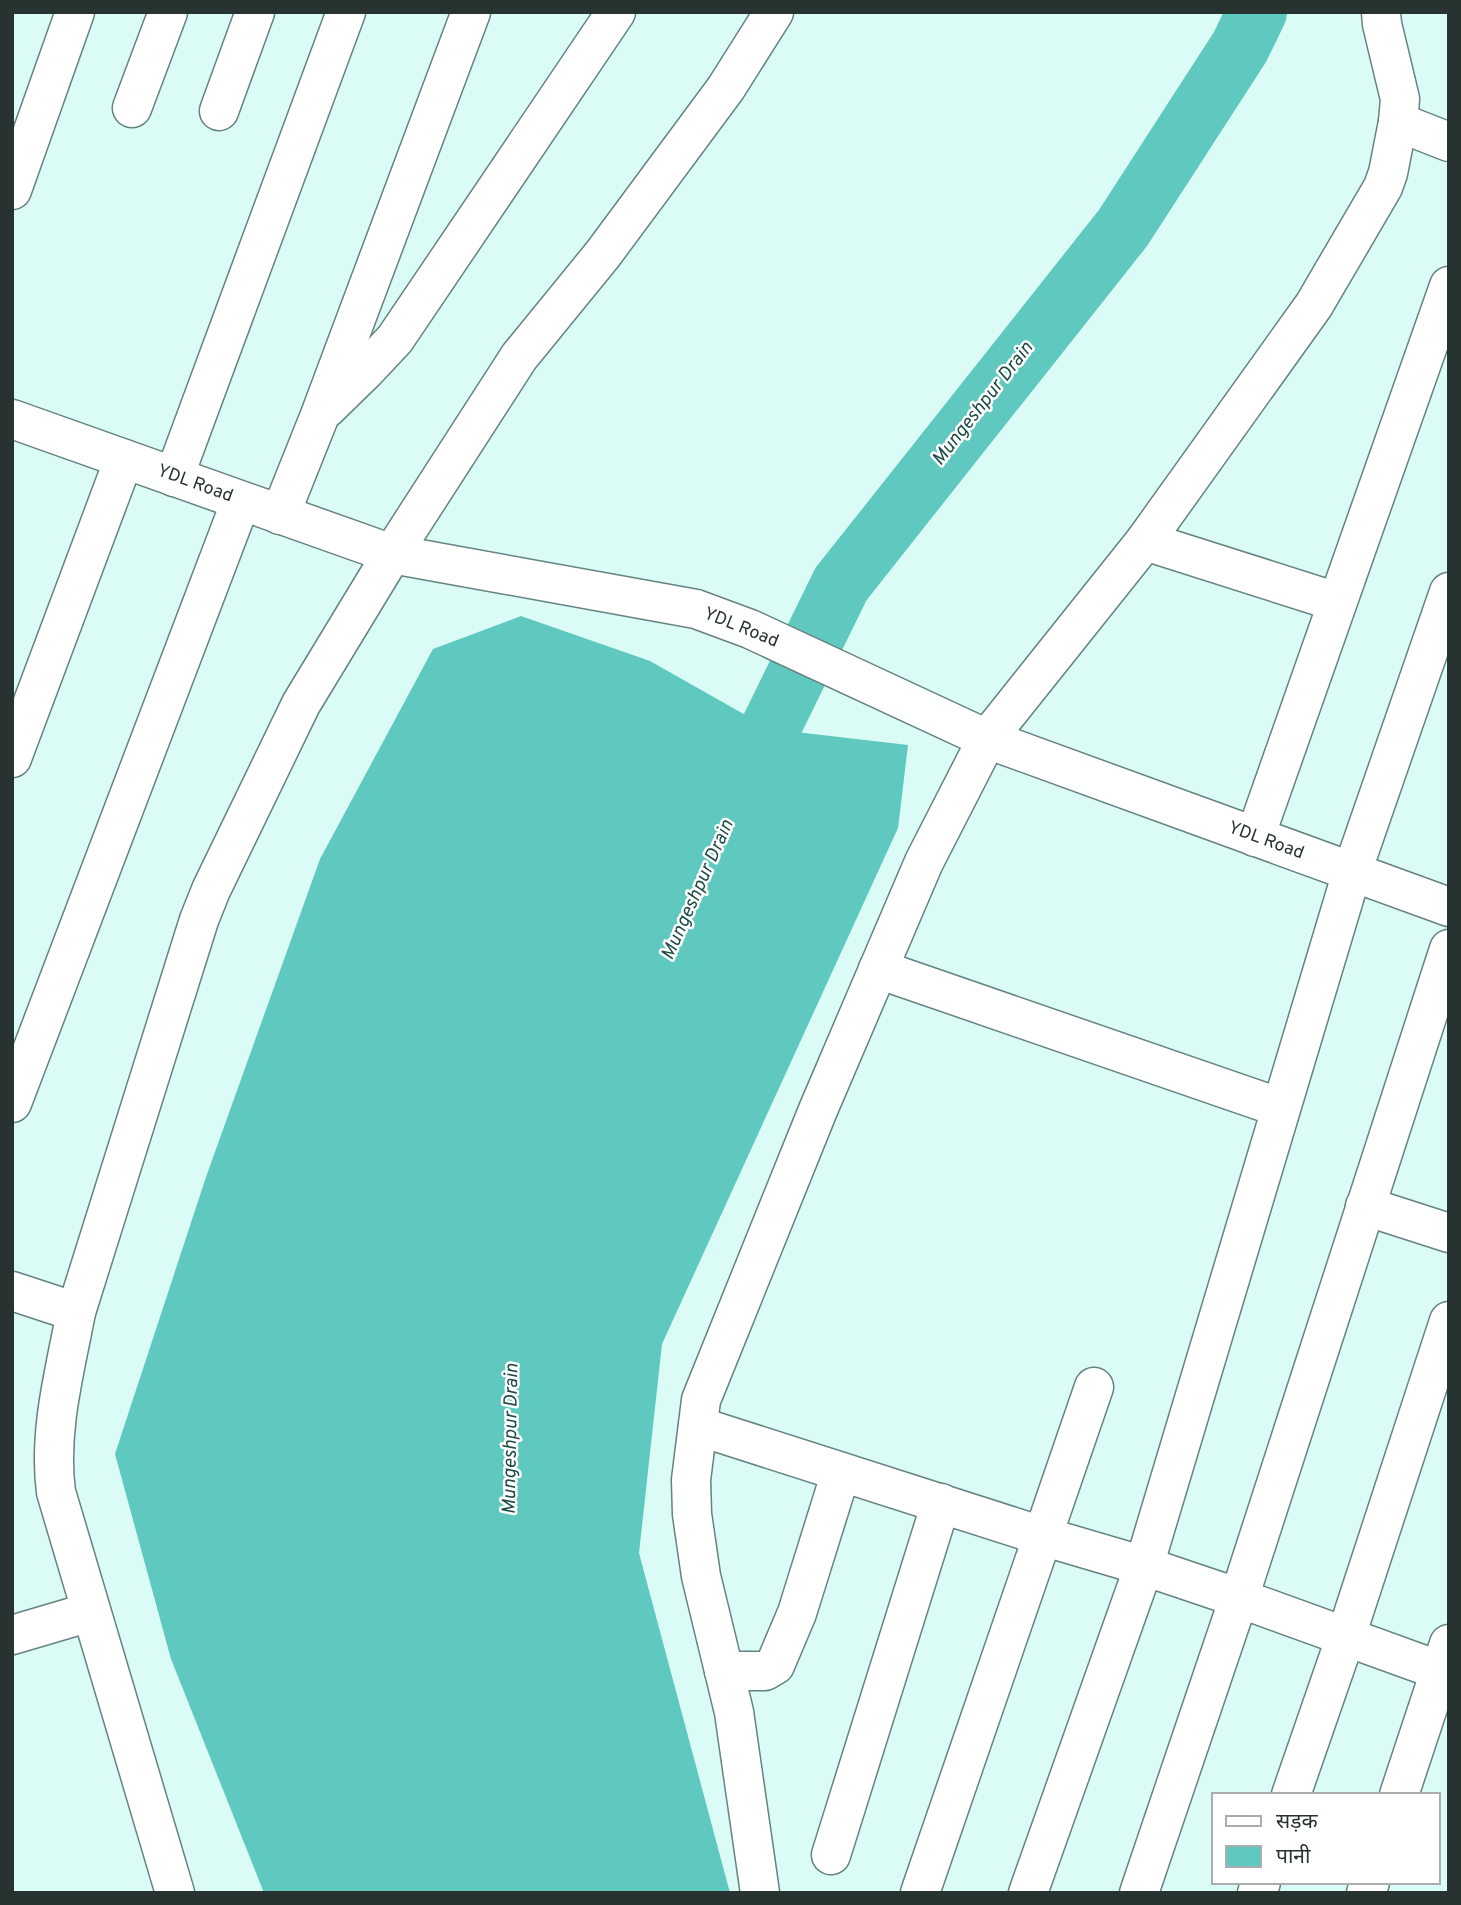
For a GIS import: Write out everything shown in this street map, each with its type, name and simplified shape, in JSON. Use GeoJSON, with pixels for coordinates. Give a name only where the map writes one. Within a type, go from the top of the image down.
{"type":"FeatureCollection","features":[{"type":"Feature","properties":{"kind":"street"},"geometry":{"type":"LineString","coordinates":[[12,190],[75,12]]}},
{"type":"Feature","properties":{"kind":"street"},"geometry":{"type":"LineString","coordinates":[[132,108],[168,12]]}},
{"type":"Feature","properties":{"kind":"street"},"geometry":{"type":"LineString","coordinates":[[219,111],[255,12]]}},
{"type":"Feature","properties":{"kind":"street"},"geometry":{"type":"LineString","coordinates":[[174,477],[346,12]]}},
{"type":"Feature","properties":{"kind":"street"},"geometry":{"type":"LineString","coordinates":[[280,515],[471,12]]}},
{"type":"Feature","properties":{"kind":"street"},"geometry":{"type":"LineString","coordinates":[[320,415],[395,339],[616,12]]}},
{"type":"Feature","properties":{"kind":"street"},"geometry":{"type":"LineString","coordinates":[[175,1893],[56,1492],[52,1449],[76,1312],[199,920],[301,704],[392,554],[519,357],[603,254],[718,99],[774,12]]}},
{"type":"Feature","properties":{"kind":"street"},"geometry":{"type":"LineString","coordinates":[[760,1893],[734,1712],[701,1576],[692,1514],[691,1480],[701,1400],[878,969],[933,843],[987,739],[1145,541],[1314,305],[1383,187],[1398,122],[1400,99],[1381,12]]}},
{"type":"Feature","properties":{"kind":"street"},"geometry":{"type":"LineString","coordinates":[[1398,122],[1449,142]]}},
{"type":"Feature","properties":{"kind":"street"},"geometry":{"type":"LineString","coordinates":[[1255,837],[1449,286]]}},
{"type":"Feature","properties":{"kind":"street","name":"YDL Road"},"geometry":{"type":"LineString","coordinates":[[13,422],[392,554],[696,609],[750,629],[987,739],[1449,907]]}},
{"type":"Feature","properties":{"kind":"street"},"geometry":{"type":"LineString","coordinates":[[12,758],[124,459]]}},
{"type":"Feature","properties":{"kind":"street"},"geometry":{"type":"LineString","coordinates":[[12,1103],[241,501]]}},
{"type":"Feature","properties":{"kind":"street"},"geometry":{"type":"LineString","coordinates":[[1145,541],[1337,601]]}},
{"type":"Feature","properties":{"kind":"street"},"geometry":{"type":"LineString","coordinates":[[1028,1893],[1144,1566],[1352,872],[1449,592]]}},
{"type":"Feature","properties":{"kind":"street"},"geometry":{"type":"LineString","coordinates":[[1139,1893],[1449,949]]}},
{"type":"Feature","properties":{"kind":"street"},"geometry":{"type":"LineString","coordinates":[[878,969],[1281,1108]]}},
{"type":"Feature","properties":{"kind":"street"},"geometry":{"type":"LineString","coordinates":[[1366,1206],[1449,1233]]}},
{"type":"Feature","properties":{"kind":"street"},"geometry":{"type":"LineString","coordinates":[[12,1291],[76,1312]]}},
{"type":"Feature","properties":{"kind":"street"},"geometry":{"type":"LineString","coordinates":[[1292,1793],[1449,1321]]}},
{"type":"Feature","properties":{"kind":"street"},"geometry":{"type":"LineString","coordinates":[[920,1893],[1094,1387]]}},
{"type":"Feature","properties":{"kind":"street"},"geometry":{"type":"LineString","coordinates":[[698,1426],[1144,1566],[1346,1636],[1446,1663],[1400,1793]]}},
{"type":"Feature","properties":{"kind":"street"},"geometry":{"type":"LineString","coordinates":[[724,1671],[765,1671],[775,1664],[797,1613],[841,1472]]}},
{"type":"Feature","properties":{"kind":"street"},"geometry":{"type":"LineString","coordinates":[[831,1855],[941,1503]]}},
{"type":"Feature","properties":{"kind":"street"},"geometry":{"type":"LineString","coordinates":[[12,1635],[90,1612]]}},
{"type":"Feature","properties":{"kind":"water"},"geometry":{"type":"Polygon","coordinates":[[[521,616],[650,661],[770,729],[908,745],[898,828],[662,1344],[639,1553],[730,1893],[264,1893],[171,1659],[115,1454],[206,1177],[320,859],[433,649],[521,616]]]}},
{"type":"Feature","properties":{"kind":"waterway","name":"Mungeshpur Drain"},"geometry":{"type":"LineString","coordinates":[[737,803],[841,584],[1123,228],[1240,47],[1257,12]]}}]}
